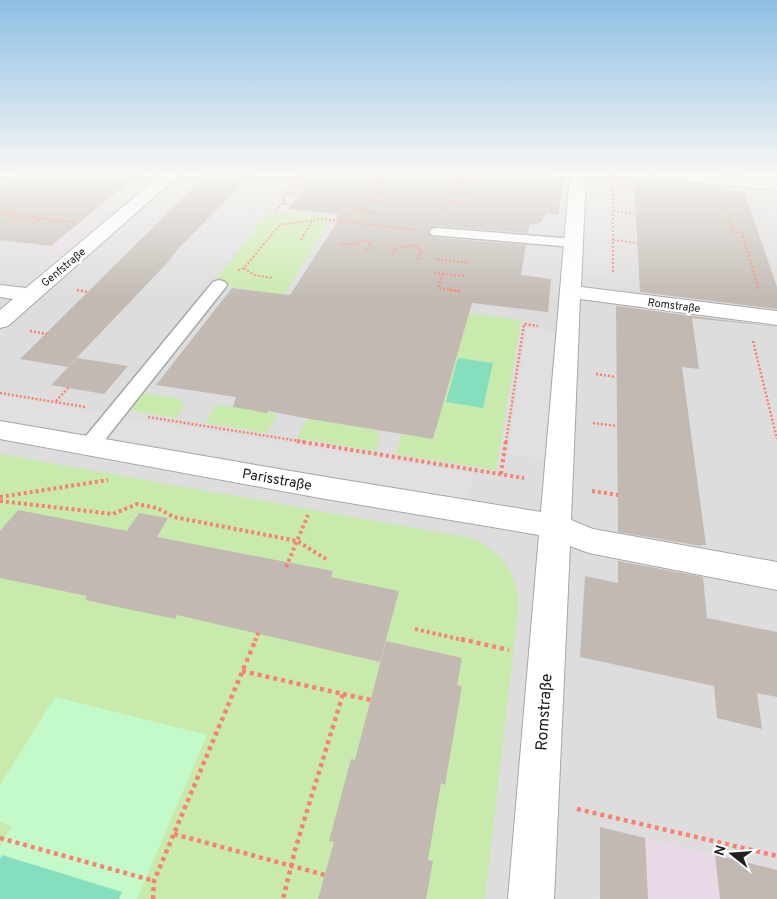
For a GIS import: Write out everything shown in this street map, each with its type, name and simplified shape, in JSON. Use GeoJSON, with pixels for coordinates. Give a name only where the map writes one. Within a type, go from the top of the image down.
{"type":"FeatureCollection","features":[{"type":"Feature","properties":{"kind":"street","name":"Genfstraße"},"geometry":{"type":"LineString","coordinates":[[0,321],[124,216]]}},
{"type":"Feature","properties":{"kind":"street","name":"Romstraße"},"geometry":{"type":"LineString","coordinates":[[531,899],[576,216]]}},
{"type":"Feature","properties":{"kind":"street"},"geometry":{"type":"LineString","coordinates":[[0,291],[31,295]]}},
{"type":"Feature","properties":{"kind":"street","name":"Romstraße"},"geometry":{"type":"LineString","coordinates":[[571,292],[763,316]]}},
{"type":"Feature","properties":{"kind":"street","name":"Parisstraße"},"geometry":{"type":"LineString","coordinates":[[0,430],[320,487],[555,526]]}},
{"type":"Feature","properties":{"kind":"street"},"geometry":{"type":"LineString","coordinates":[[555,526],[590,541],[777,576]]}},
{"type":"Feature","properties":{"kind":"lane"},"geometry":{"type":"LineString","coordinates":[[437,232],[467,233],[574,244]]}},
{"type":"Feature","properties":{"kind":"lane"},"geometry":{"type":"LineString","coordinates":[[89,446],[219,285]]}},
{"type":"Feature","properties":{"kind":"path"},"geometry":{"type":"LineString","coordinates":[[10,221],[18,216],[112,226]]}},
{"type":"Feature","properties":{"kind":"path"},"geometry":{"type":"LineString","coordinates":[[219,285],[229,273],[244,268],[280,225],[320,219],[437,232],[443,216]]}},
{"type":"Feature","properties":{"kind":"path"},"geometry":{"type":"LineString","coordinates":[[613,216],[613,298]]}},
{"type":"Feature","properties":{"kind":"path"},"geometry":{"type":"LineString","coordinates":[[729,216],[734,232],[742,233],[763,316],[777,439]]}},
{"type":"Feature","properties":{"kind":"path"},"geometry":{"type":"LineString","coordinates":[[32,224],[40,218]]}},
{"type":"Feature","properties":{"kind":"path"},"geometry":{"type":"LineString","coordinates":[[301,240],[312,220]]}},
{"type":"Feature","properties":{"kind":"path"},"geometry":{"type":"LineString","coordinates":[[340,246],[342,244],[357,244],[364,240],[371,245],[366,252]]}},
{"type":"Feature","properties":{"kind":"path"},"geometry":{"type":"LineString","coordinates":[[613,240],[638,243]]}},
{"type":"Feature","properties":{"kind":"path"},"geometry":{"type":"LineString","coordinates":[[392,255],[395,248],[417,245],[422,252],[417,261]]}},
{"type":"Feature","properties":{"kind":"path"},"geometry":{"type":"LineString","coordinates":[[437,259],[469,262]]}},
{"type":"Feature","properties":{"kind":"path"},"geometry":{"type":"LineString","coordinates":[[244,268],[254,275],[273,278]]}},
{"type":"Feature","properties":{"kind":"path"},"geometry":{"type":"LineString","coordinates":[[434,273],[465,276]]}},
{"type":"Feature","properties":{"kind":"path"},"geometry":{"type":"LineString","coordinates":[[443,274],[438,288],[460,291]]}},
{"type":"Feature","properties":{"kind":"path"},"geometry":{"type":"LineString","coordinates":[[500,474],[524,324],[568,329]]}},
{"type":"Feature","properties":{"kind":"path"},"geometry":{"type":"LineString","coordinates":[[55,402],[68,388]]}},
{"type":"Feature","properties":{"kind":"path"},"geometry":{"type":"LineString","coordinates":[[0,393],[500,474],[618,495]]}},
{"type":"Feature","properties":{"kind":"path"},"geometry":{"type":"LineString","coordinates":[[0,497],[114,479]]}},
{"type":"Feature","properties":{"kind":"path"},"geometry":{"type":"LineString","coordinates":[[286,568],[320,487]]}},
{"type":"Feature","properties":{"kind":"path"},"geometry":{"type":"LineString","coordinates":[[0,501],[113,514],[137,504],[157,508],[174,517],[297,541],[326,559]]}},
{"type":"Feature","properties":{"kind":"path"},"geometry":{"type":"LineString","coordinates":[[415,629],[546,658]]}},
{"type":"Feature","properties":{"kind":"path"},"geometry":{"type":"LineString","coordinates":[[153,899],[154,882],[259,631]]}},
{"type":"Feature","properties":{"kind":"path"},"geometry":{"type":"LineString","coordinates":[[242,671],[371,700]]}},
{"type":"Feature","properties":{"kind":"path"},"geometry":{"type":"LineString","coordinates":[[283,899],[291,866],[343,694]]}},
{"type":"Feature","properties":{"kind":"path"},"geometry":{"type":"LineString","coordinates":[[537,800],[777,856]]}},
{"type":"Feature","properties":{"kind":"path"},"geometry":{"type":"LineString","coordinates":[[174,834],[325,875]]}},
{"type":"Feature","properties":{"kind":"path"},"geometry":{"type":"LineString","coordinates":[[0,838],[154,882]]}},
{"type":"Feature","properties":{"kind":"shaded area"},"geometry":{"type":"Polygon","coordinates":[[[0,216],[777,216],[777,899],[0,899],[0,216]]]}},
{"type":"Feature","properties":{"kind":"shaded area"},"geometry":{"type":"Polygon","coordinates":[[[588,216],[610,216],[609,278],[585,275],[588,216]]]}},
{"type":"Feature","properties":{"kind":"shaded area"},"geometry":{"type":"Polygon","coordinates":[[[55,225],[87,229],[61,250],[28,246],[55,225]]]}},
{"type":"Feature","properties":{"kind":"shaded area"},"geometry":{"type":"Polygon","coordinates":[[[527,327],[555,331],[544,459],[508,454],[527,327]]]}},
{"type":"Feature","properties":{"kind":"shaded area"},"geometry":{"type":"Polygon","coordinates":[[[0,396],[473,474],[468,499],[0,419],[0,396]]]}},
{"type":"Feature","properties":{"kind":"shaded area"},"geometry":{"type":"Polygon","coordinates":[[[600,827],[777,870],[777,899],[599,899],[600,827]]]}},
{"type":"Feature","properties":{"kind":"green space"},"geometry":{"type":"Polygon","coordinates":[[[266,216],[331,218],[284,295],[212,284],[266,216]]]}},
{"type":"Feature","properties":{"kind":"green space"},"geometry":{"type":"Polygon","coordinates":[[[442,310],[521,320],[496,470],[396,454],[402,434],[433,438],[446,389],[442,310]]]}},
{"type":"Feature","properties":{"kind":"green space"},"geometry":{"type":"Polygon","coordinates":[[[458,358],[493,363],[483,408],[446,402],[458,358]]]}},
{"type":"Feature","properties":{"kind":"green space"},"geometry":{"type":"Polygon","coordinates":[[[142,393],[177,398],[185,405],[176,418],[128,410],[142,393]]]}},
{"type":"Feature","properties":{"kind":"green space"},"geometry":{"type":"Polygon","coordinates":[[[217,405],[277,414],[267,433],[205,423],[217,405]]]}},
{"type":"Feature","properties":{"kind":"green space"},"geometry":{"type":"Polygon","coordinates":[[[307,419],[374,429],[380,436],[375,451],[297,438],[307,419]]]}},
{"type":"Feature","properties":{"kind":"green space"},"geometry":{"type":"Polygon","coordinates":[[[0,454],[476,539],[495,552],[507,565],[514,580],[519,602],[485,899],[0,899],[0,454]]]}},
{"type":"Feature","properties":{"kind":"green space"},"geometry":{"type":"Polygon","coordinates":[[[55,697],[207,735],[137,899],[0,899],[0,847],[12,826],[0,822],[0,785],[55,697]]]}},
{"type":"Feature","properties":{"kind":"green space"},"geometry":{"type":"Polygon","coordinates":[[[2,855],[122,892],[119,899],[0,899],[0,859],[2,855]]]}},
{"type":"Feature","properties":{"kind":"building"},"geometry":{"type":"Polygon","coordinates":[[[0,216],[88,216],[51,246],[0,240],[0,216]]]}},
{"type":"Feature","properties":{"kind":"building"},"geometry":{"type":"Polygon","coordinates":[[[165,216],[211,216],[68,367],[20,359],[165,216]]]}},
{"type":"Feature","properties":{"kind":"building"},"geometry":{"type":"Polygon","coordinates":[[[337,216],[545,216],[540,223],[529,225],[528,233],[437,226],[432,227],[428,231],[432,237],[526,245],[521,275],[551,279],[548,312],[472,303],[433,439],[268,411],[267,413],[233,407],[236,397],[156,385],[232,288],[290,295],[339,219],[335,219],[337,216]]]}},
{"type":"Feature","properties":{"kind":"building"},"geometry":{"type":"Polygon","coordinates":[[[636,216],[752,216],[777,287],[777,309],[640,292],[636,216]]]}},
{"type":"Feature","properties":{"kind":"building"},"geometry":{"type":"Polygon","coordinates":[[[616,306],[777,327],[692,318],[699,369],[682,367],[706,545],[701,546],[618,532],[616,306]]]}},
{"type":"Feature","properties":{"kind":"building"},"geometry":{"type":"Polygon","coordinates":[[[77,358],[128,366],[104,394],[51,385],[77,358]]]}},
{"type":"Feature","properties":{"kind":"building"},"geometry":{"type":"Polygon","coordinates":[[[18,510],[127,531],[139,513],[168,518],[157,537],[333,571],[331,577],[399,591],[380,662],[177,615],[175,619],[85,600],[87,596],[0,578],[0,531],[18,510]]]}},
{"type":"Feature","properties":{"kind":"building"},"geometry":{"type":"Polygon","coordinates":[[[618,561],[703,577],[707,618],[777,632],[777,697],[757,693],[762,729],[717,718],[714,686],[580,657],[585,576],[618,583],[618,561]]]}},
{"type":"Feature","properties":{"kind":"building"},"geometry":{"type":"Polygon","coordinates":[[[386,641],[462,658],[457,685],[462,686],[445,785],[441,783],[428,860],[433,861],[426,899],[318,899],[334,842],[329,841],[351,759],[355,760],[386,641]]]}},
{"type":"Feature","properties":{"kind":"building"},"geometry":{"type":"Polygon","coordinates":[[[600,827],[645,838],[648,899],[600,899],[600,827]]]}},
{"type":"Feature","properties":{"kind":"building"},"geometry":{"type":"Polygon","coordinates":[[[715,855],[777,870],[777,899],[720,899],[715,855]]]}}]}
